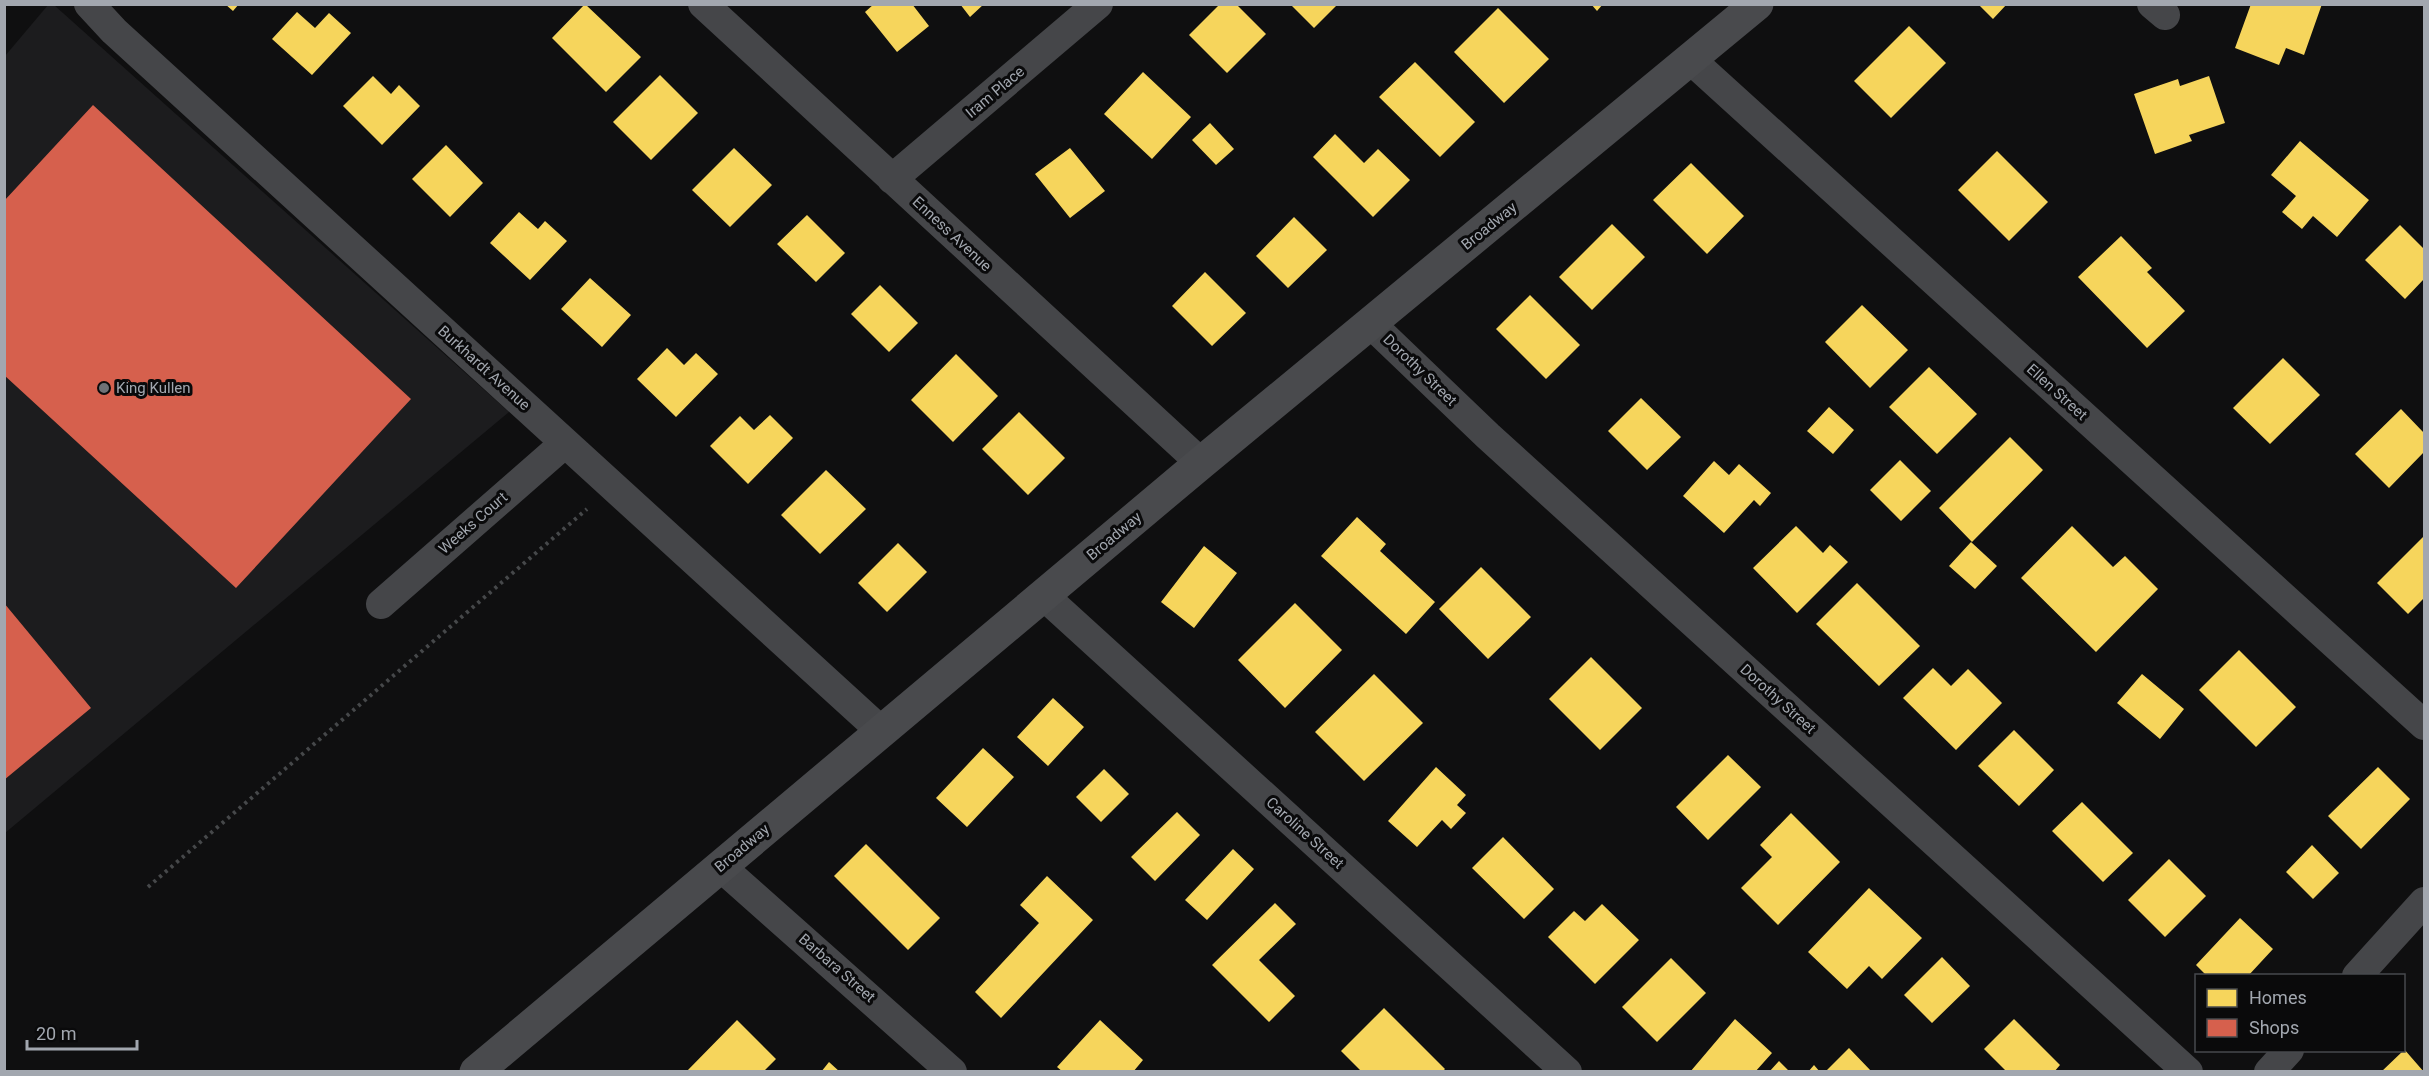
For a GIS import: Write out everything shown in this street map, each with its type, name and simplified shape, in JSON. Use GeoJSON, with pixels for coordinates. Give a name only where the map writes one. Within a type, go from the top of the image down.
{"type":"FeatureCollection","features":[{"type":"Feature","properties":{"kind":"main road","name":"Broadway"},"geometry":{"type":"LineString","coordinates":[[476,1071],[721,867],[880,730],[1757,4]]}},
{"type":"Feature","properties":{"kind":"street","name":"Burkhardt Avenue"},"geometry":{"type":"LineString","coordinates":[[89,4],[114,31],[880,730]]}},
{"type":"Feature","properties":{"kind":"street","name":"Enness Avenue"},"geometry":{"type":"LineString","coordinates":[[703,4],[1201,463]]}},
{"type":"Feature","properties":{"kind":"street","name":"Iram Place"},"geometry":{"type":"LineString","coordinates":[[892,179],[1098,4]]}},
{"type":"Feature","properties":{"kind":"street","name":"Ellen Street"},"geometry":{"type":"LineString","coordinates":[[1690,59],[2424,725]]}},
{"type":"Feature","properties":{"kind":"street","name":"Dorothy Street"},"geometry":{"type":"LineString","coordinates":[[1371,323],[1488,436],[2188,1071]]}},
{"type":"Feature","properties":{"kind":"street","name":"Weeks Court"},"geometry":{"type":"LineString","coordinates":[[381,604],[565,442]]}},
{"type":"Feature","properties":{"kind":"street","name":"Caroline Street"},"geometry":{"type":"LineString","coordinates":[[1043,595],[1567,1071]]}},
{"type":"Feature","properties":{"kind":"street","name":"Barbara Street"},"geometry":{"type":"LineString","coordinates":[[721,867],[952,1071]]}},
{"type":"Feature","properties":{"kind":"street"},"geometry":{"type":"LineString","coordinates":[[2358,974],[2424,902]]}},
{"type":"Feature","properties":{"kind":"street"},"geometry":{"type":"LineString","coordinates":[[2269,1071],[2287,1052]]}},
{"type":"Feature","properties":{"kind":"path"},"geometry":{"type":"LineString","coordinates":[[148,887],[590,507]]}},
{"type":"Feature","properties":{"kind":"shaded area"},"geometry":{"type":"Polygon","coordinates":[[[48,5],[54,5],[509,412],[5,833],[5,56],[48,5]]]}},
{"type":"Feature","properties":{"kind":"building: Homes"},"geometry":{"type":"Polygon","coordinates":[[[225,4],[239,4],[233,11],[225,4]]]}},
{"type":"Feature","properties":{"kind":"building: Homes"},"geometry":{"type":"Polygon","coordinates":[[[585,4],[641,57],[606,92],[552,38],[585,4]]]}},
{"type":"Feature","properties":{"kind":"building: Homes"},"geometry":{"type":"Polygon","coordinates":[[[874,4],[912,4],[929,26],[897,52],[865,12],[874,4]]]}},
{"type":"Feature","properties":{"kind":"building: Homes"},"geometry":{"type":"Polygon","coordinates":[[[960,4],[984,4],[970,17],[960,4]]]}},
{"type":"Feature","properties":{"kind":"building: Homes"},"geometry":{"type":"Polygon","coordinates":[[[1220,4],[1236,4],[1266,34],[1227,73],[1189,35],[1220,4]]]}},
{"type":"Feature","properties":{"kind":"building: Homes"},"geometry":{"type":"Polygon","coordinates":[[[1591,4],[1603,4],[1597,11],[1591,4]]]}},
{"type":"Feature","properties":{"kind":"building: Homes"},"geometry":{"type":"Polygon","coordinates":[[[1978,4],[2007,4],[1993,19],[1978,4]]]}},
{"type":"Feature","properties":{"kind":"building: Homes"},"geometry":{"type":"Polygon","coordinates":[[[2251,4],[2322,4],[2304,55],[2286,48],[2279,65],[2235,48],[2251,4]]]}},
{"type":"Feature","properties":{"kind":"building: Homes"},"geometry":{"type":"Polygon","coordinates":[[[1291,5],[1337,5],[1314,28],[1291,5]]]}},
{"type":"Feature","properties":{"kind":"building: Homes"},"geometry":{"type":"Polygon","coordinates":[[[1498,8],[1549,59],[1504,103],[1454,52],[1498,8]]]}},
{"type":"Feature","properties":{"kind":"building: Homes"},"geometry":{"type":"Polygon","coordinates":[[[297,12],[315,28],[329,13],[351,33],[312,75],[272,39],[297,12]]]}},
{"type":"Feature","properties":{"kind":"building: Homes"},"geometry":{"type":"Polygon","coordinates":[[[1909,26],[1946,63],[1891,118],[1854,81],[1909,26]]]}},
{"type":"Feature","properties":{"kind":"building: Homes"},"geometry":{"type":"Polygon","coordinates":[[[1415,62],[1475,122],[1440,157],[1379,97],[1415,62]]]}},
{"type":"Feature","properties":{"kind":"building: Homes"},"geometry":{"type":"Polygon","coordinates":[[[1143,72],[1191,117],[1152,159],[1104,114],[1143,72]]]}},
{"type":"Feature","properties":{"kind":"building: Homes"},"geometry":{"type":"Polygon","coordinates":[[[660,75],[698,113],[651,160],[613,122],[660,75]]]}},
{"type":"Feature","properties":{"kind":"building: Homes"},"geometry":{"type":"Polygon","coordinates":[[[373,76],[391,94],[399,85],[420,106],[382,145],[343,106],[373,76]]]}},
{"type":"Feature","properties":{"kind":"building: Homes"},"geometry":{"type":"Polygon","coordinates":[[[2209,76],[2225,123],[2189,135],[2192,141],[2155,154],[2134,94],[2178,79],[2180,86],[2209,76]]]}},
{"type":"Feature","properties":{"kind":"building: Homes"},"geometry":{"type":"Polygon","coordinates":[[[1210,123],[1234,149],[1216,165],[1192,140],[1210,123]]]}},
{"type":"Feature","properties":{"kind":"building: Homes"},"geometry":{"type":"Polygon","coordinates":[[[1335,134],[1364,163],[1378,149],[1410,180],[1373,217],[1313,157],[1335,134]]]}},
{"type":"Feature","properties":{"kind":"building: Homes"},"geometry":{"type":"Polygon","coordinates":[[[2300,141],[2369,200],[2337,237],[2313,216],[2302,229],[2282,212],[2296,196],[2271,175],[2300,141]]]}},
{"type":"Feature","properties":{"kind":"building: Homes"},"geometry":{"type":"Polygon","coordinates":[[[446,145],[483,183],[450,217],[412,179],[446,145]]]}},
{"type":"Feature","properties":{"kind":"building: Homes"},"geometry":{"type":"Polygon","coordinates":[[[734,148],[772,185],[730,227],[692,190],[734,148]]]}},
{"type":"Feature","properties":{"kind":"building: Homes"},"geometry":{"type":"Polygon","coordinates":[[[1070,148],[1105,191],[1070,218],[1035,174],[1070,148]]]}},
{"type":"Feature","properties":{"kind":"building: Homes"},"geometry":{"type":"Polygon","coordinates":[[[1997,151],[2048,202],[2009,241],[1958,190],[1997,151]]]}},
{"type":"Feature","properties":{"kind":"building: Homes"},"geometry":{"type":"Polygon","coordinates":[[[1691,163],[1744,216],[1707,254],[1653,200],[1691,163]]]}},
{"type":"Feature","properties":{"kind":"building: Homes"},"geometry":{"type":"Polygon","coordinates":[[[519,212],[538,229],[545,221],[567,241],[530,280],[490,243],[519,212]]]}},
{"type":"Feature","properties":{"kind":"building: Homes"},"geometry":{"type":"Polygon","coordinates":[[[807,215],[845,253],[816,282],[777,244],[807,215]]]}},
{"type":"Feature","properties":{"kind":"building: Homes"},"geometry":{"type":"Polygon","coordinates":[[[1294,217],[1327,250],[1288,288],[1256,256],[1294,217]]]}},
{"type":"Feature","properties":{"kind":"building: Homes"},"geometry":{"type":"Polygon","coordinates":[[[1612,224],[1645,257],[1592,310],[1559,277],[1612,224]]]}},
{"type":"Feature","properties":{"kind":"building: Homes"},"geometry":{"type":"Polygon","coordinates":[[[2400,225],[2424,249],[2424,279],[2405,299],[2365,260],[2400,225]]]}},
{"type":"Feature","properties":{"kind":"building: Homes"},"geometry":{"type":"Polygon","coordinates":[[[2121,236],[2152,268],[2147,272],[2185,311],[2147,348],[2078,277],[2121,236]]]}},
{"type":"Feature","properties":{"kind":"building: Homes"},"geometry":{"type":"Polygon","coordinates":[[[1205,272],[1246,313],[1212,346],[1172,306],[1205,272]]]}},
{"type":"Feature","properties":{"kind":"building: Homes"},"geometry":{"type":"Polygon","coordinates":[[[590,278],[631,315],[602,347],[561,309],[590,278]]]}},
{"type":"Feature","properties":{"kind":"building: Homes"},"geometry":{"type":"Polygon","coordinates":[[[880,285],[918,323],[889,352],[851,314],[880,285]]]}},
{"type":"Feature","properties":{"kind":"building: Homes"},"geometry":{"type":"Polygon","coordinates":[[[1530,295],[1580,345],[1546,379],[1496,329],[1530,295]]]}},
{"type":"Feature","properties":{"kind":"building: Homes"},"geometry":{"type":"Polygon","coordinates":[[[1862,305],[1908,350],[1870,388],[1825,342],[1862,305]]]}},
{"type":"Feature","properties":{"kind":"building: Homes"},"geometry":{"type":"Polygon","coordinates":[[[667,348],[684,365],[696,353],[718,374],[676,417],[637,379],[667,348]]]}},
{"type":"Feature","properties":{"kind":"building: Homes"},"geometry":{"type":"Polygon","coordinates":[[[956,354],[998,396],[953,442],[911,400],[956,354]]]}},
{"type":"Feature","properties":{"kind":"building: Homes"},"geometry":{"type":"Polygon","coordinates":[[[2283,358],[2320,395],[2270,444],[2233,408],[2283,358]]]}},
{"type":"Feature","properties":{"kind":"building: Homes"},"geometry":{"type":"Polygon","coordinates":[[[1929,367],[1977,414],[1937,454],[1889,407],[1929,367]]]}},
{"type":"Feature","properties":{"kind":"building: Homes"},"geometry":{"type":"Polygon","coordinates":[[[1641,398],[1681,437],[1647,470],[1608,431],[1641,398]]]}},
{"type":"Feature","properties":{"kind":"building: Homes"},"geometry":{"type":"Polygon","coordinates":[[[1829,407],[1854,430],[1833,454],[1807,431],[1829,407]]]}},
{"type":"Feature","properties":{"kind":"building: Homes"},"geometry":{"type":"Polygon","coordinates":[[[2401,409],[2424,433],[2424,452],[2389,488],[2355,454],[2401,409]]]}},
{"type":"Feature","properties":{"kind":"building: Homes"},"geometry":{"type":"Polygon","coordinates":[[[1019,412],[1065,458],[1028,495],[982,449],[1019,412]]]}},
{"type":"Feature","properties":{"kind":"building: Homes"},"geometry":{"type":"Polygon","coordinates":[[[770,415],[793,438],[748,484],[710,446],[740,416],[754,430],[770,415]]]}},
{"type":"Feature","properties":{"kind":"building: Homes"},"geometry":{"type":"Polygon","coordinates":[[[2010,437],[2043,470],[1972,542],[1939,508],[2010,437]]]}},
{"type":"Feature","properties":{"kind":"building: Homes"},"geometry":{"type":"Polygon","coordinates":[[[1900,460],[1931,491],[1901,521],[1870,490],[1900,460]]]}},
{"type":"Feature","properties":{"kind":"building: Homes"},"geometry":{"type":"Polygon","coordinates":[[[1714,461],[1729,475],[1739,464],[1771,493],[1760,506],[1754,500],[1724,533],[1683,496],[1714,461]]]}},
{"type":"Feature","properties":{"kind":"building: Homes"},"geometry":{"type":"Polygon","coordinates":[[[826,470],[866,509],[820,554],[781,515],[826,470]]]}},
{"type":"Feature","properties":{"kind":"building: Homes"},"geometry":{"type":"Polygon","coordinates":[[[1357,517],[1386,544],[1380,551],[1435,602],[1406,634],[1321,556],[1357,517]]]}},
{"type":"Feature","properties":{"kind":"building: Homes"},"geometry":{"type":"Polygon","coordinates":[[[1796,526],[1823,553],[1830,545],[1848,562],[1797,613],[1753,568],[1796,526]]]}},
{"type":"Feature","properties":{"kind":"building: Homes"},"geometry":{"type":"Polygon","coordinates":[[[2072,526],[2113,567],[2125,556],[2158,589],[2096,652],[2021,578],[2072,526]]]}},
{"type":"Feature","properties":{"kind":"building: Homes"},"geometry":{"type":"Polygon","coordinates":[[[2424,536],[2424,598],[2408,614],[2377,583],[2424,536]]]}},
{"type":"Feature","properties":{"kind":"building: Homes"},"geometry":{"type":"Polygon","coordinates":[[[1971,542],[1997,566],[1975,589],[1949,566],[1971,542]]]}},
{"type":"Feature","properties":{"kind":"building: Homes"},"geometry":{"type":"Polygon","coordinates":[[[898,543],[927,572],[887,612],[858,583],[898,543]]]}},
{"type":"Feature","properties":{"kind":"building: Homes"},"geometry":{"type":"Polygon","coordinates":[[[1204,546],[1237,573],[1194,628],[1161,602],[1204,546]]]}},
{"type":"Feature","properties":{"kind":"building: Homes"},"geometry":{"type":"Polygon","coordinates":[[[1481,567],[1531,617],[1488,659],[1439,609],[1481,567]]]}},
{"type":"Feature","properties":{"kind":"building: Homes"},"geometry":{"type":"Polygon","coordinates":[[[1857,583],[1920,646],[1879,686],[1816,624],[1857,583]]]}},
{"type":"Feature","properties":{"kind":"building: Homes"},"geometry":{"type":"Polygon","coordinates":[[[1295,603],[1342,650],[1285,708],[1238,660],[1295,603]]]}},
{"type":"Feature","properties":{"kind":"building: Homes"},"geometry":{"type":"Polygon","coordinates":[[[2239,650],[2296,707],[2256,747],[2199,690],[2239,650]]]}},
{"type":"Feature","properties":{"kind":"building: Homes"},"geometry":{"type":"Polygon","coordinates":[[[1591,657],[1642,708],[1600,750],[1549,699],[1591,657]]]}},
{"type":"Feature","properties":{"kind":"building: Homes"},"geometry":{"type":"Polygon","coordinates":[[[1933,668],[1951,686],[1968,669],[2002,703],[1956,750],[1903,698],[1933,668]]]}},
{"type":"Feature","properties":{"kind":"building: Homes"},"geometry":{"type":"Polygon","coordinates":[[[1374,674],[1423,723],[1364,781],[1315,732],[1374,674]]]}},
{"type":"Feature","properties":{"kind":"building: Homes"},"geometry":{"type":"Polygon","coordinates":[[[2142,674],[2184,709],[2160,739],[2117,703],[2142,674]]]}},
{"type":"Feature","properties":{"kind":"building: Homes"},"geometry":{"type":"Polygon","coordinates":[[[1053,698],[1084,727],[1048,766],[1017,737],[1053,698]]]}},
{"type":"Feature","properties":{"kind":"building: Homes"},"geometry":{"type":"Polygon","coordinates":[[[2014,730],[2054,770],[2019,806],[1978,766],[2014,730]]]}},
{"type":"Feature","properties":{"kind":"building: Homes"},"geometry":{"type":"Polygon","coordinates":[[[983,748],[1014,777],[967,827],[936,798],[983,748]]]}},
{"type":"Feature","properties":{"kind":"building: Homes"},"geometry":{"type":"Polygon","coordinates":[[[1728,755],[1761,787],[1708,840],[1676,807],[1728,755]]]}},
{"type":"Feature","properties":{"kind":"building: Homes"},"geometry":{"type":"Polygon","coordinates":[[[1436,767],[1466,795],[1457,805],[1466,813],[1451,829],[1442,820],[1417,847],[1388,821],[1436,767]]]}},
{"type":"Feature","properties":{"kind":"building: Homes"},"geometry":{"type":"Polygon","coordinates":[[[2378,767],[2410,799],[2361,849],[2328,816],[2378,767]]]}},
{"type":"Feature","properties":{"kind":"building: Homes"},"geometry":{"type":"Polygon","coordinates":[[[1104,769],[1129,794],[1101,822],[1076,797],[1104,769]]]}},
{"type":"Feature","properties":{"kind":"building: Homes"},"geometry":{"type":"Polygon","coordinates":[[[2082,802],[2133,853],[2103,882],[2052,831],[2082,802]]]}},
{"type":"Feature","properties":{"kind":"building: Homes"},"geometry":{"type":"Polygon","coordinates":[[[1177,812],[1200,835],[1155,881],[1131,857],[1177,812]]]}},
{"type":"Feature","properties":{"kind":"building: Homes"},"geometry":{"type":"Polygon","coordinates":[[[1791,813],[1840,862],[1778,925],[1741,888],[1772,857],[1760,845],[1791,813]]]}},
{"type":"Feature","properties":{"kind":"building: Homes"},"geometry":{"type":"Polygon","coordinates":[[[1503,837],[1554,889],[1524,919],[1472,868],[1503,837]]]}},
{"type":"Feature","properties":{"kind":"building: Homes"},"geometry":{"type":"Polygon","coordinates":[[[866,844],[940,918],[908,950],[834,876],[866,844]]]}},
{"type":"Feature","properties":{"kind":"building: Homes"},"geometry":{"type":"Polygon","coordinates":[[[2312,845],[2339,873],[2313,899],[2286,872],[2312,845]]]}},
{"type":"Feature","properties":{"kind":"building: Homes"},"geometry":{"type":"Polygon","coordinates":[[[1233,849],[1254,869],[1207,920],[1185,900],[1233,849]]]}},
{"type":"Feature","properties":{"kind":"building: Homes"},"geometry":{"type":"Polygon","coordinates":[[[2169,859],[2206,896],[2165,937],[2128,900],[2169,859]]]}},
{"type":"Feature","properties":{"kind":"building: Homes"},"geometry":{"type":"Polygon","coordinates":[[[1047,876],[1093,920],[1001,1018],[975,992],[1039,923],[1020,905],[1047,876]]]}},
{"type":"Feature","properties":{"kind":"building: Homes"},"geometry":{"type":"Polygon","coordinates":[[[1869,888],[1922,938],[1882,979],[1869,966],[1847,989],[1808,952],[1869,888]]]}},
{"type":"Feature","properties":{"kind":"building: Homes"},"geometry":{"type":"Polygon","coordinates":[[[1275,903],[1296,924],[1259,960],[1295,996],[1269,1022],[1212,965],[1275,903]]]}},
{"type":"Feature","properties":{"kind":"building: Homes"},"geometry":{"type":"Polygon","coordinates":[[[1602,904],[1639,940],[1595,984],[1548,937],[1574,911],[1585,921],[1602,904]]]}},
{"type":"Feature","properties":{"kind":"building: Homes"},"geometry":{"type":"Polygon","coordinates":[[[2240,918],[2273,949],[2250,974],[2205,974],[2196,965],[2240,918]]]}},
{"type":"Feature","properties":{"kind":"building: Homes"},"geometry":{"type":"Polygon","coordinates":[[[1942,957],[1970,986],[1932,1023],[1904,995],[1942,957]]]}},
{"type":"Feature","properties":{"kind":"building: Homes"},"geometry":{"type":"Polygon","coordinates":[[[1671,958],[1706,993],[1657,1042],[1622,1007],[1671,958]]]}},
{"type":"Feature","properties":{"kind":"building: Homes"},"geometry":{"type":"Polygon","coordinates":[[[1384,1008],[1445,1069],[1442,1072],[1362,1072],[1341,1051],[1384,1008]]]}},
{"type":"Feature","properties":{"kind":"building: Homes"},"geometry":{"type":"Polygon","coordinates":[[[1735,1019],[1772,1053],[1755,1072],[1690,1072],[1735,1019]]]}},
{"type":"Feature","properties":{"kind":"building: Homes"},"geometry":{"type":"Polygon","coordinates":[[[2014,1019],[2060,1065],[2054,1072],[2007,1072],[1984,1049],[2014,1019]]]}},
{"type":"Feature","properties":{"kind":"building: Homes"},"geometry":{"type":"Polygon","coordinates":[[[737,1020],[776,1059],[763,1072],[686,1072],[737,1020]]]}},
{"type":"Feature","properties":{"kind":"building: Homes"},"geometry":{"type":"Polygon","coordinates":[[[1100,1020],[1143,1060],[1133,1072],[1063,1072],[1057,1067],[1100,1020]]]}},
{"type":"Feature","properties":{"kind":"building: Homes"},"geometry":{"type":"Polygon","coordinates":[[[1849,1048],[1872,1072],[1829,1072],[1827,1070],[1849,1048]]]}},
{"type":"Feature","properties":{"kind":"building: Homes"},"geometry":{"type":"Polygon","coordinates":[[[2405,1050],[2424,1072],[2381,1072],[2405,1050]]]}},
{"type":"Feature","properties":{"kind":"building: Homes"},"geometry":{"type":"Polygon","coordinates":[[[1779,1061],[1790,1072],[1769,1072],[1779,1061]]]}},
{"type":"Feature","properties":{"kind":"building: Homes"},"geometry":{"type":"Polygon","coordinates":[[[829,1062],[840,1072],[821,1072],[829,1062]]]}},
{"type":"Feature","properties":{"kind":"building: Homes"},"geometry":{"type":"Polygon","coordinates":[[[1814,1065],[1820,1072],[1808,1072],[1814,1065]]]}},
{"type":"Feature","properties":{"kind":"building: Shops"},"geometry":{"type":"Polygon","coordinates":[[[93,105],[411,399],[236,588],[4,375],[4,201],[93,105]]]}},
{"type":"Feature","properties":{"kind":"building: Shops"},"geometry":{"type":"Polygon","coordinates":[[[4,603],[91,708],[4,780],[4,603]]]}},
{"type":"Feature","properties":{"kind":"place","name":"King Kullen"},"geometry":{"type":"Point","coordinates":[104,388]}}]}
